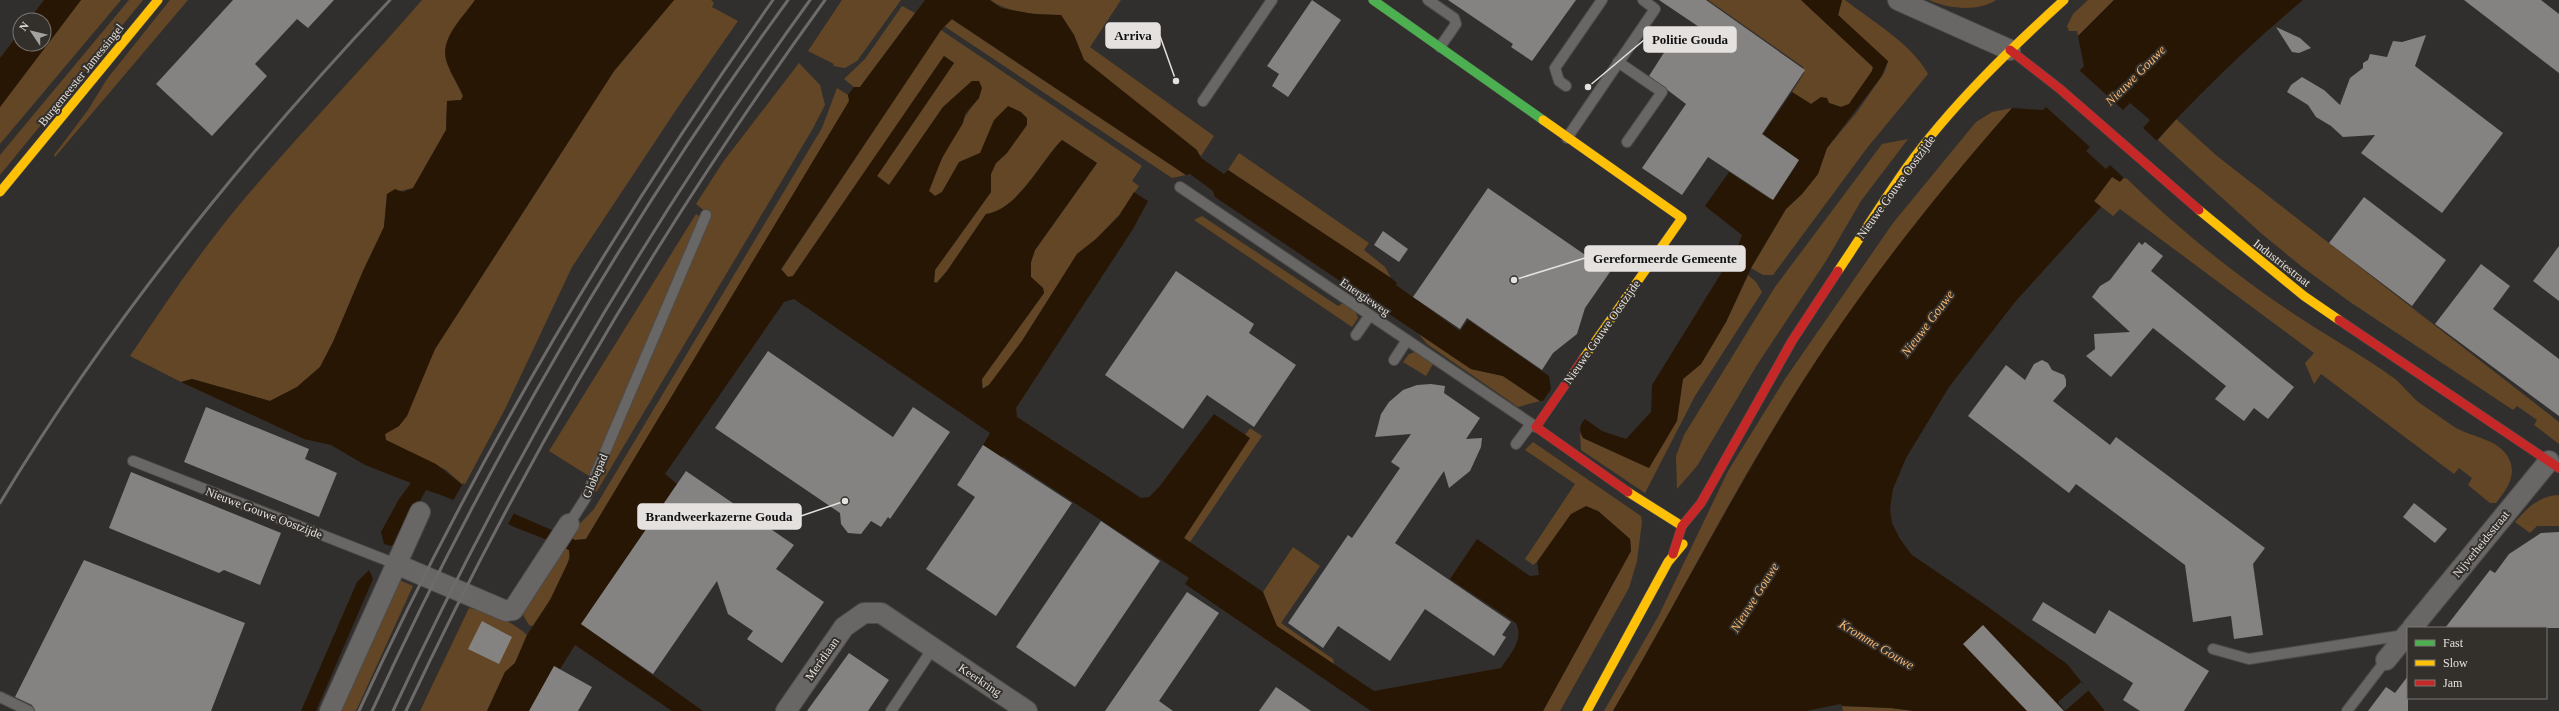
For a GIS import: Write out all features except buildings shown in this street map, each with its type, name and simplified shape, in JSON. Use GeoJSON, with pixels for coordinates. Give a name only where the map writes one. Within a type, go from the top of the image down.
{"type":"FeatureCollection","features":[{"type":"Feature","properties":{"kind":"main road","name":"Burgemeester Jamessingel"},"geometry":{"type":"LineString","coordinates":[[0,192],[23,166],[158,0]]}},
{"type":"Feature","properties":{"kind":"main road","name":"Nieuwe Gouwe Oostzijde"},"geometry":{"type":"LineString","coordinates":[[1373,0],[1682,218],[1534,425]]}},
{"type":"Feature","properties":{"kind":"main road","name":"Nieuwe Gouwe Oostzijde"},"geometry":{"type":"LineString","coordinates":[[1673,554],[1675,540],[1689,513],[1700,503],[1792,341],[1907,167],[1936,131],[2010,50],[2064,0]]}},
{"type":"Feature","properties":{"kind":"main road","name":"Industriestraat"},"geometry":{"type":"LineString","coordinates":[[2010,50],[2060,88],[2224,232],[2304,296],[2554,464]]}},
{"type":"Feature","properties":{"kind":"main road","name":"Burgemeester Jamessingel"},"geometry":{"type":"LineString","coordinates":[[0,200],[23,166]]}},
{"type":"Feature","properties":{"kind":"main road"},"geometry":{"type":"LineString","coordinates":[[1534,425],[1651,508],[1682,526],[1683,544]]}},
{"type":"Feature","properties":{"kind":"main road","name":"Nieuwe Gouwe Oostzijde"},"geometry":{"type":"LineString","coordinates":[[1700,503],[1700,522]]}},
{"type":"Feature","properties":{"kind":"main road","name":"Nieuwe Gouwe Oostzijde"},"geometry":{"type":"LineString","coordinates":[[1587,711],[1673,554],[1692,537]]}},
{"type":"Feature","properties":{"kind":"street"},"geometry":{"type":"LineString","coordinates":[[1898,0],[2010,50]]}},
{"type":"Feature","properties":{"kind":"street","name":"Nijverheidsstraat"},"geometry":{"type":"LineString","coordinates":[[2413,627],[2554,464]]}},
{"type":"Feature","properties":{"kind":"street"},"geometry":{"type":"LineString","coordinates":[[330,711],[420,512]]}},
{"type":"Feature","properties":{"kind":"street","name":"Globepad"},"geometry":{"type":"LineString","coordinates":[[396,564],[506,610],[513,610],[567,527]]}},
{"type":"Feature","properties":{"kind":"street","name":"Keerkring"},"geometry":{"type":"LineString","coordinates":[[864,613],[881,613],[1026,711]]}},
{"type":"Feature","properties":{"kind":"street","name":"Meridiaan"},"geometry":{"type":"LineString","coordinates":[[786,711],[844,627],[864,613]]}},
{"type":"Feature","properties":{"kind":"street","name":"Nijverheidsstraat"},"geometry":{"type":"LineString","coordinates":[[2386,660],[2407,634]]}},
{"type":"Feature","properties":{"kind":"lane"},"geometry":{"type":"LineString","coordinates":[[1203,101],[1272,0]]}},
{"type":"Feature","properties":{"kind":"lane"},"geometry":{"type":"LineString","coordinates":[[1428,0],[1454,18],[1456,24],[1440,47]]}},
{"type":"Feature","properties":{"kind":"lane"},"geometry":{"type":"LineString","coordinates":[[1566,86],[1559,81],[1555,68],[1602,0]]}},
{"type":"Feature","properties":{"kind":"lane"},"geometry":{"type":"LineString","coordinates":[[1567,138],[1655,8],[1643,0]]}},
{"type":"Feature","properties":{"kind":"lane"},"geometry":{"type":"LineString","coordinates":[[1618,62],[1662,92],[1627,142]]}},
{"type":"Feature","properties":{"kind":"lane","name":"Energieweg"},"geometry":{"type":"LineString","coordinates":[[1180,187],[1534,425]]}},
{"type":"Feature","properties":{"kind":"lane","name":"Globepad"},"geometry":{"type":"LineString","coordinates":[[567,527],[585,500],[706,215]]}},
{"type":"Feature","properties":{"kind":"lane"},"geometry":{"type":"LineString","coordinates":[[1356,335],[1370,315]]}},
{"type":"Feature","properties":{"kind":"lane"},"geometry":{"type":"LineString","coordinates":[[1394,360],[1407,340]]}},
{"type":"Feature","properties":{"kind":"lane"},"geometry":{"type":"LineString","coordinates":[[1516,444],[1534,425]]}},
{"type":"Feature","properties":{"kind":"lane","name":"Nieuwe Gouwe Oostzijde"},"geometry":{"type":"LineString","coordinates":[[133,461],[396,564]]}},
{"type":"Feature","properties":{"kind":"lane"},"geometry":{"type":"LineString","coordinates":[[2213,650],[2249,659],[2407,632]]}},
{"type":"Feature","properties":{"kind":"lane"},"geometry":{"type":"LineString","coordinates":[[891,711],[933,648]]}},
{"type":"Feature","properties":{"kind":"lane","name":"Nijverheidsstraat"},"geometry":{"type":"LineString","coordinates":[[2347,711],[2386,660]]}},
{"type":"Feature","properties":{"kind":"lane"},"geometry":{"type":"LineString","coordinates":[[0,697],[29,711]]}},
{"type":"Feature","properties":{"kind":"shaded area"},"geometry":{"type":"Polygon","coordinates":[[[81,0],[121,0],[0,144],[0,107],[42,52],[52,52],[52,38],[81,0]]]}},
{"type":"Feature","properties":{"kind":"shaded area"},"geometry":{"type":"Polygon","coordinates":[[[129,0],[143,0],[0,175],[0,155],[129,0]]]}},
{"type":"Feature","properties":{"kind":"shaded area"},"geometry":{"type":"Polygon","coordinates":[[[170,0],[188,0],[55,157],[54,155],[88,110],[107,79],[170,0]]]}},
{"type":"Feature","properties":{"kind":"shaded area"},"geometry":{"type":"Polygon","coordinates":[[[422,0],[475,0],[450,36],[450,71],[463,96],[461,100],[447,101],[446,130],[413,188],[387,194],[384,227],[363,271],[333,342],[320,367],[297,387],[270,401],[192,379],[181,382],[130,356],[197,259],[225,222],[285,152],[422,0]]]}},
{"type":"Feature","properties":{"kind":"shaded area"},"geometry":{"type":"Polygon","coordinates":[[[674,0],[711,0],[714,3],[712,7],[738,21],[678,107],[572,267],[505,409],[464,486],[446,470],[386,440],[385,434],[399,426],[435,349],[614,71],[674,0]]]}},
{"type":"Feature","properties":{"kind":"shaded area"},"geometry":{"type":"Polygon","coordinates":[[[842,0],[901,0],[857,61],[845,68],[833,66],[834,64],[808,51],[842,0]]]}},
{"type":"Feature","properties":{"kind":"shaded area"},"geometry":{"type":"Polygon","coordinates":[[[990,0],[1121,0],[1090,47],[1214,136],[1201,156],[1084,60],[1074,35],[1061,15],[1033,14],[1015,11],[998,5],[990,0]]]}},
{"type":"Feature","properties":{"kind":"shaded area"},"geometry":{"type":"Polygon","coordinates":[[[1708,0],[1801,0],[1873,67],[1872,71],[1849,104],[1841,107],[1829,103],[1811,104],[1792,92],[1804,73],[1803,67],[1708,0]]]}},
{"type":"Feature","properties":{"kind":"shaded area"},"geometry":{"type":"Polygon","coordinates":[[[1842,0],[1845,0],[1902,43],[1912,52],[1928,74],[1867,148],[1773,275],[1763,275],[1751,268],[1786,209],[1802,194],[1818,174],[1827,148],[1857,112],[1884,73],[1888,62],[1838,15],[1842,0]]]}},
{"type":"Feature","properties":{"kind":"shaded area"},"geometry":{"type":"Polygon","coordinates":[[[1929,0],[1996,0],[1981,6],[1963,8],[1945,5],[1929,0]]]}},
{"type":"Feature","properties":{"kind":"shaded area"},"geometry":{"type":"Polygon","coordinates":[[[2088,0],[2114,0],[2078,36],[2077,31],[2069,31],[2067,26],[2073,14],[2088,0]]]}},
{"type":"Feature","properties":{"kind":"shaded area"},"geometry":{"type":"Polygon","coordinates":[[[902,6],[915,13],[860,87],[854,87],[844,79],[865,59],[902,6]]]}},
{"type":"Feature","properties":{"kind":"shaded area"},"geometry":{"type":"Polygon","coordinates":[[[952,19],[1186,175],[1172,178],[944,26],[952,19]]]}},
{"type":"Feature","properties":{"kind":"shaded area"},"geometry":{"type":"Polygon","coordinates":[[[941,30],[1142,166],[1132,181],[1139,186],[1119,215],[1096,239],[1077,254],[1022,341],[989,385],[983,389],[982,379],[1044,293],[1043,288],[1031,277],[1031,262],[1035,250],[1097,163],[1062,140],[1019,194],[1008,204],[998,210],[986,214],[947,271],[936,283],[934,282],[935,270],[991,192],[991,174],[996,163],[1007,153],[980,153],[960,162],[942,192],[935,196],[929,191],[950,142],[979,98],[972,81],[943,107],[889,185],[877,176],[954,63],[944,56],[793,276],[788,277],[781,270],[941,30]]]}},
{"type":"Feature","properties":{"kind":"shaded area"},"geometry":{"type":"Polygon","coordinates":[[[799,63],[820,85],[825,105],[812,130],[597,491],[593,493],[711,216],[696,204],[723,162],[799,63]]]}},
{"type":"Feature","properties":{"kind":"shaded area"},"geometry":{"type":"Polygon","coordinates":[[[837,88],[848,95],[850,101],[586,539],[575,540],[568,536],[594,509],[822,128],[837,88]]]}},
{"type":"Feature","properties":{"kind":"shaded area"},"geometry":{"type":"Polygon","coordinates":[[[2012,108],[1963,165],[1917,223],[1828,343],[1799,387],[1744,479],[1613,711],[1604,711],[1659,615],[1728,471],[1785,379],[1893,223],[1976,122],[1992,112],[2012,108]]]}},
{"type":"Feature","properties":{"kind":"shaded area"},"geometry":{"type":"Polygon","coordinates":[[[2176,119],[2217,156],[2559,422],[2559,444],[2534,425],[2537,420],[2517,406],[2513,410],[2350,302],[2301,266],[2262,234],[2158,140],[2176,119]]]}},
{"type":"Feature","properties":{"kind":"shaded area"},"geometry":{"type":"Polygon","coordinates":[[[1908,139],[1861,201],[1826,261],[1757,365],[1697,466],[1677,489],[1676,456],[1684,435],[1775,287],[1882,144],[1908,139]]]}},
{"type":"Feature","properties":{"kind":"shaded area"},"geometry":{"type":"Polygon","coordinates":[[[1239,153],[1369,243],[1364,250],[1385,267],[1391,278],[1228,170],[1239,153]]]}},
{"type":"Feature","properties":{"kind":"shaded area"},"geometry":{"type":"Polygon","coordinates":[[[2112,177],[2125,177],[2163,213],[2224,264],[2288,310],[2395,379],[2421,404],[2456,428],[2491,442],[2504,451],[2511,464],[2512,470],[2510,482],[2496,503],[2490,503],[2468,485],[2472,478],[2459,468],[2454,474],[2321,374],[2314,384],[2305,363],[2314,353],[2120,209],[2113,216],[2094,201],[2112,177]]]}},
{"type":"Feature","properties":{"kind":"shaded area"},"geometry":{"type":"Polygon","coordinates":[[[696,214],[702,218],[589,476],[549,451],[696,214]]]}},
{"type":"Feature","properties":{"kind":"shaded area"},"geometry":{"type":"Polygon","coordinates":[[[1202,216],[1338,306],[1343,303],[1355,310],[1358,318],[1352,327],[1194,220],[1202,216]]]}},
{"type":"Feature","properties":{"kind":"shaded area"},"geometry":{"type":"Polygon","coordinates":[[[1748,275],[1756,282],[1762,292],[1695,396],[1645,493],[1581,450],[1580,432],[1583,438],[1649,468],[1680,393],[1683,379],[1701,364],[1726,322],[1748,275]]]}},
{"type":"Feature","properties":{"kind":"shaded area"},"geometry":{"type":"Polygon","coordinates":[[[1419,334],[1471,369],[1503,376],[1540,401],[1518,407],[1427,344],[1419,334]]]}},
{"type":"Feature","properties":{"kind":"shaded area"},"geometry":{"type":"Polygon","coordinates":[[[1415,352],[1433,364],[1426,376],[1403,362],[1409,354],[1415,352]]]}},
{"type":"Feature","properties":{"kind":"shaded area"},"geometry":{"type":"Polygon","coordinates":[[[1250,428],[1262,436],[1190,542],[1184,538],[1249,438],[1245,435],[1250,428]]]}},
{"type":"Feature","properties":{"kind":"shaded area"},"geometry":{"type":"Polygon","coordinates":[[[1533,442],[1641,516],[1642,522],[1637,561],[1629,588],[1560,711],[1543,711],[1631,551],[1630,539],[1598,511],[1571,514],[1537,562],[1533,565],[1525,559],[1575,484],[1525,450],[1533,442]]]}},
{"type":"Feature","properties":{"kind":"shaded area"},"geometry":{"type":"Polygon","coordinates":[[[2559,495],[2559,526],[2537,526],[2530,533],[2515,522],[2524,512],[2539,500],[2559,495]]]}},
{"type":"Feature","properties":{"kind":"shaded area"},"geometry":{"type":"Polygon","coordinates":[[[561,546],[569,550],[569,559],[562,579],[533,626],[529,625],[522,613],[561,546]]]}},
{"type":"Feature","properties":{"kind":"shaded area"},"geometry":{"type":"Polygon","coordinates":[[[1293,547],[1320,566],[1281,623],[1333,659],[1334,664],[1276,626],[1263,592],[1293,547]]]}},
{"type":"Feature","properties":{"kind":"shaded area"},"geometry":{"type":"Polygon","coordinates":[[[399,580],[413,586],[356,711],[334,711],[399,580]]]}},
{"type":"Feature","properties":{"kind":"shaded area"},"geometry":{"type":"Polygon","coordinates":[[[469,608],[500,618],[514,625],[527,635],[515,663],[505,672],[487,711],[420,711],[469,608]]]}},
{"type":"Feature","properties":{"kind":"shaded area"},"geometry":{"type":"Polygon","coordinates":[[[1842,706],[1891,708],[1914,711],[1843,711],[1842,706]]]}},
{"type":"Feature","properties":{"kind":"water"},"geometry":{"type":"Polygon","coordinates":[[[44,0],[81,0],[52,38],[52,12],[35,12],[44,0]]]}},
{"type":"Feature","properties":{"kind":"water"},"geometry":{"type":"Polygon","coordinates":[[[475,0],[674,0],[614,71],[435,349],[407,416],[399,426],[385,434],[386,440],[436,464],[464,486],[517,515],[575,540],[586,539],[849,101],[848,95],[854,87],[860,87],[925,0],[990,0],[1001,8],[1033,14],[1061,15],[1074,35],[1084,60],[1197,150],[1201,158],[1224,174],[1228,170],[1391,278],[1397,283],[1396,285],[1460,331],[1468,320],[1549,376],[1551,389],[1543,401],[1540,401],[1503,376],[1471,369],[1215,197],[1213,191],[1190,174],[1186,175],[952,19],[941,30],[781,269],[788,277],[793,276],[944,56],[954,63],[877,176],[889,185],[943,107],[972,81],[979,81],[982,88],[979,98],[965,114],[963,123],[942,158],[929,191],[935,196],[942,192],[959,162],[980,153],[994,120],[1008,106],[1021,112],[1027,118],[1027,125],[1007,153],[996,163],[991,174],[991,192],[935,270],[934,282],[937,283],[947,271],[986,214],[1009,204],[1019,194],[1062,140],[1097,163],[1035,250],[1031,262],[1031,277],[1043,288],[1044,293],[982,379],[982,389],[989,385],[1022,341],[1077,254],[1096,239],[1119,216],[1134,192],[1148,201],[1133,229],[1016,408],[1017,417],[1141,498],[1149,497],[1159,487],[1214,414],[1250,438],[1184,538],[1263,592],[1277,626],[1374,691],[1501,668],[1512,652],[1517,641],[1518,629],[1516,623],[1450,579],[1477,539],[1530,576],[1539,575],[1537,562],[1571,514],[1586,506],[1598,511],[1630,539],[1631,551],[1543,711],[1371,711],[1185,584],[1189,578],[1003,456],[1001,458],[983,445],[990,433],[794,299],[784,302],[665,474],[677,484],[581,624],[703,711],[672,711],[575,645],[560,669],[554,666],[529,711],[487,711],[505,672],[515,663],[527,635],[550,600],[570,558],[569,550],[459,502],[426,490],[397,542],[391,546],[384,544],[381,532],[399,499],[411,483],[365,465],[331,445],[304,439],[181,382],[192,379],[270,401],[297,387],[320,367],[333,342],[363,271],[384,227],[387,194],[395,189],[403,192],[413,188],[446,130],[447,101],[461,100],[463,96],[446,60],[446,44],[459,20],[475,0]]]}},
{"type":"Feature","properties":{"kind":"water"},"geometry":{"type":"Polygon","coordinates":[[[1801,0],[1842,0],[1838,15],[1888,61],[1881,77],[1827,148],[1818,174],[1802,194],[1786,209],[1751,268],[1726,322],[1701,364],[1683,379],[1677,421],[1649,468],[1583,438],[1580,430],[1582,423],[1585,419],[1602,431],[1626,439],[1651,412],[1652,385],[1738,246],[1742,235],[1705,206],[1729,172],[1770,199],[1774,199],[1797,164],[1796,158],[1763,134],[1792,92],[1811,104],[1821,97],[1827,98],[1829,103],[1841,107],[1849,104],[1872,71],[1873,67],[1801,0]]]}},
{"type":"Feature","properties":{"kind":"water"},"geometry":{"type":"Polygon","coordinates":[[[2114,0],[2303,0],[2231,64],[2163,133],[2120,182],[2112,177],[2094,201],[2101,207],[2015,302],[1949,387],[1906,458],[1893,489],[1890,509],[1892,523],[1900,539],[1912,555],[1984,604],[2067,664],[2105,711],[1914,711],[1891,708],[1842,706],[1841,704],[1806,711],[1613,711],[1771,433],[1849,312],[1916,222],[2012,108],[2043,110],[2084,66],[2078,36],[2114,0]]]}},
{"type":"Feature","properties":{"kind":"water"},"geometry":{"type":"Polygon","coordinates":[[[12,42],[12,52],[42,52],[0,107],[0,58],[12,42]]]}},
{"type":"Feature","properties":{"kind":"water"},"geometry":{"type":"Polygon","coordinates":[[[369,570],[373,579],[316,711],[301,711],[357,582],[369,570]]]}},
{"type":"Feature","properties":{"kind":"pier"},"geometry":{"type":"Polygon","coordinates":[[[2078,69],[2123,110],[2130,103],[2150,120],[2143,128],[2158,142],[2125,179],[2110,165],[2106,169],[2086,151],[2090,147],[2045,106],[2078,69]]]}},
{"type":"Feature","properties":{"kind":"pier"},"geometry":{"type":"Polygon","coordinates":[[[463,483],[515,511],[507,526],[453,501],[463,483]]]}},
{"type":"Feature","properties":{"kind":"pier"},"geometry":{"type":"Polygon","coordinates":[[[2081,682],[2089,690],[2065,711],[2058,702],[2081,682]]]}},
{"type":"Feature","properties":{"kind":"railway"},"geometry":{"type":"LineString","coordinates":[[0,503],[42,435],[133,304],[231,179],[283,118],[390,0]]}},
{"type":"Feature","properties":{"kind":"railway"},"geometry":{"type":"LineString","coordinates":[[359,711],[403,618],[450,526],[499,435],[550,346],[603,257],[658,170],[773,0]]}},
{"type":"Feature","properties":{"kind":"railway"},"geometry":{"type":"LineString","coordinates":[[372,711],[416,618],[463,526],[563,345],[671,170],[788,0]]}},
{"type":"Feature","properties":{"kind":"railway"},"geometry":{"type":"LineString","coordinates":[[393,711],[484,526],[533,435],[585,346],[638,257],[693,170],[810,0]]}},
{"type":"Feature","properties":{"kind":"railway"},"geometry":{"type":"LineString","coordinates":[[406,711],[498,526],[547,435],[599,346],[652,257],[708,170],[765,85],[825,0]]}},
{"type":"Feature","properties":{"kind":"traffic: fast"},"geometry":{"type":"LineString","coordinates":[[1373,0],[1543,120]]}},
{"type":"Feature","properties":{"kind":"traffic: slow"},"geometry":{"type":"LineString","coordinates":[[0,192],[158,0]]}},
{"type":"Feature","properties":{"kind":"traffic: slow"},"geometry":{"type":"LineString","coordinates":[[1838,271],[1907,167],[1942,122],[2001,59],[2064,0]]}},
{"type":"Feature","properties":{"kind":"traffic: slow"},"geometry":{"type":"LineString","coordinates":[[1543,120],[1682,218],[1583,359]]}},
{"type":"Feature","properties":{"kind":"traffic: slow"},"geometry":{"type":"LineString","coordinates":[[2199,210],[2304,296],[2339,320]]}},
{"type":"Feature","properties":{"kind":"traffic: slow"},"geometry":{"type":"LineString","coordinates":[[1628,492],[1682,526]]}},
{"type":"Feature","properties":{"kind":"traffic: slow"},"geometry":{"type":"LineString","coordinates":[[1587,711],[1668,562],[1683,544]]}},
{"type":"Feature","properties":{"kind":"traffic: jam"},"geometry":{"type":"LineString","coordinates":[[2010,50],[2060,89],[2199,210]]}},
{"type":"Feature","properties":{"kind":"traffic: jam"},"geometry":{"type":"LineString","coordinates":[[1673,554],[1682,526],[1701,503],[1792,341],[1838,271]]}},
{"type":"Feature","properties":{"kind":"traffic: jam"},"geometry":{"type":"LineString","coordinates":[[2339,320],[2559,468]]}},
{"type":"Feature","properties":{"kind":"traffic: jam"},"geometry":{"type":"LineString","coordinates":[[1583,359],[1536,427],[1628,492]]}},
{"type":"Feature","properties":{"kind":"place","name":"Arriva"},"geometry":{"type":"Point","coordinates":[1176,81]}},
{"type":"Feature","properties":{"kind":"place","name":"Politie Gouda"},"geometry":{"type":"Point","coordinates":[1588,87]}},
{"type":"Feature","properties":{"kind":"place","name":"Gereformeerde Gemeente"},"geometry":{"type":"Point","coordinates":[1514,280]}},
{"type":"Feature","properties":{"kind":"place","name":"Brandweerkazerne Gouda"},"geometry":{"type":"Point","coordinates":[845,501]}},
{"type":"Feature","properties":{"kind":"water label","name":"Nieuwe Gouwe"},"geometry":{"type":"Point","coordinates":[2135,75]}},
{"type":"Feature","properties":{"kind":"water label","name":"Nieuwe Gouwe"},"geometry":{"type":"Point","coordinates":[1927,323]}},
{"type":"Feature","properties":{"kind":"water label","name":"Nieuwe Gouwe"},"geometry":{"type":"Point","coordinates":[1754,597]}},
{"type":"Feature","properties":{"kind":"water label","name":"Kromme Gouwe"},"geometry":{"type":"Point","coordinates":[1877,644]}}]}
